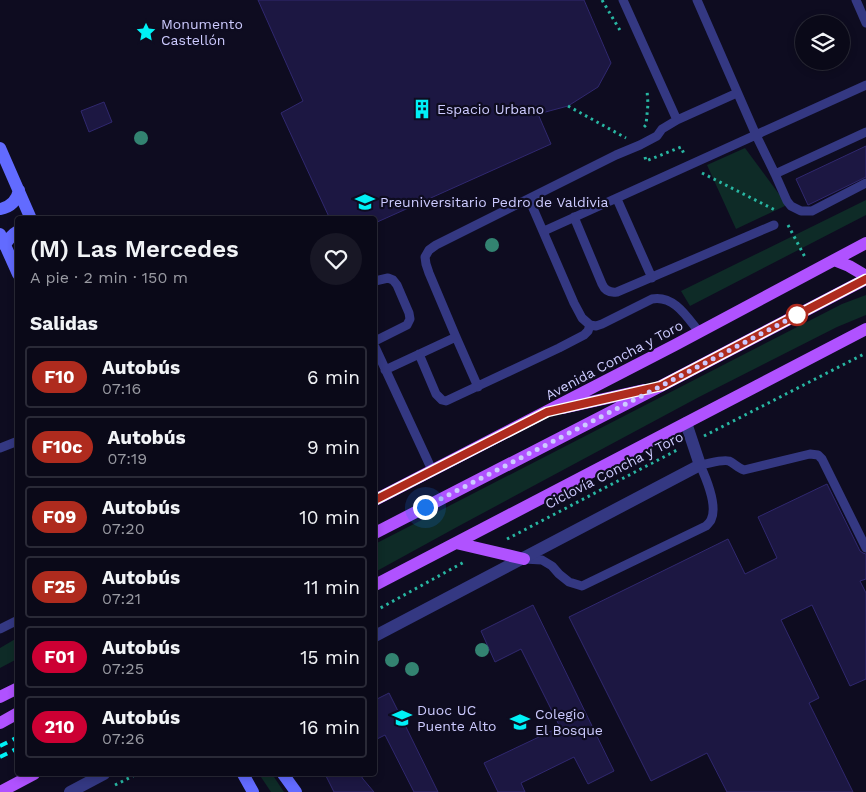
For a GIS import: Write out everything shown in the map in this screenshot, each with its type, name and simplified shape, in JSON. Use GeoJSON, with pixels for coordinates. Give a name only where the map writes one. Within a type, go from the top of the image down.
{"type":"FeatureCollection","features":[{"type":"Feature","properties":{"kind":"main road"},"geometry":{"type":"LineString","coordinates":[[0,148],[30,216]]}},
{"type":"Feature","properties":{"kind":"main road"},"geometry":{"type":"LineString","coordinates":[[0,209],[10,206],[14,202],[18,190]]}},
{"type":"Feature","properties":{"kind":"main road"},"geometry":{"type":"LineString","coordinates":[[15,233],[8,239],[3,240],[15,267]]}},
{"type":"Feature","properties":{"kind":"main road","name":"Avenida Concha y Toro"},"geometry":{"type":"LineString","coordinates":[[377,499],[547,412],[866,243]]}},
{"type":"Feature","properties":{"kind":"main road"},"geometry":{"type":"LineString","coordinates":[[377,532],[866,278],[849,266],[834,260]]}},
{"type":"Feature","properties":{"kind":"main road"},"geometry":{"type":"LineString","coordinates":[[377,584],[866,330]]}},
{"type":"Feature","properties":{"kind":"main road"},"geometry":{"type":"LineString","coordinates":[[547,412],[661,386]]}},
{"type":"Feature","properties":{"kind":"main road"},"geometry":{"type":"LineString","coordinates":[[456,543],[524,559]]}},
{"type":"Feature","properties":{"kind":"main road"},"geometry":{"type":"LineString","coordinates":[[0,697],[15,690]]}},
{"type":"Feature","properties":{"kind":"main road"},"geometry":{"type":"LineString","coordinates":[[0,723],[15,716]]}},
{"type":"Feature","properties":{"kind":"main road"},"geometry":{"type":"LineString","coordinates":[[0,792],[30,776]]}},
{"type":"Feature","properties":{"kind":"main road"},"geometry":{"type":"LineString","coordinates":[[244,776],[253,792]]}},
{"type":"Feature","properties":{"kind":"main road"},"geometry":{"type":"LineString","coordinates":[[284,776],[296,792]]}},
{"type":"Feature","properties":{"kind":"street"},"geometry":{"type":"LineString","coordinates":[[377,635],[700,465],[686,423]]}},
{"type":"Feature","properties":{"kind":"street"},"geometry":{"type":"LineString","coordinates":[[70,792],[100,776]]}},
{"type":"Feature","properties":{"kind":"lane"},"geometry":{"type":"LineString","coordinates":[[623,0],[677,120]]}},
{"type":"Feature","properties":{"kind":"lane"},"geometry":{"type":"LineString","coordinates":[[697,0],[756,135],[791,206],[801,212],[812,210],[866,184]]}},
{"type":"Feature","properties":{"kind":"lane"},"geometry":{"type":"LineString","coordinates":[[856,0],[866,23]]}},
{"type":"Feature","properties":{"kind":"lane"},"geometry":{"type":"LineString","coordinates":[[544,231],[866,85]]}},
{"type":"Feature","properties":{"kind":"lane"},"geometry":{"type":"LineString","coordinates":[[478,387],[428,269],[425,257],[428,250],[461,231],[529,200],[616,155],[640,145],[657,136],[662,129],[677,120],[738,93]]}},
{"type":"Feature","properties":{"kind":"lane"},"geometry":{"type":"LineString","coordinates":[[775,174],[866,132]]}},
{"type":"Feature","properties":{"kind":"lane"},"geometry":{"type":"LineString","coordinates":[[617,199],[652,278]]}},
{"type":"Feature","properties":{"kind":"lane"},"geometry":{"type":"LineString","coordinates":[[529,200],[574,303],[586,323],[596,326],[652,298],[658,297],[666,299],[680,308],[699,332]]}},
{"type":"Feature","properties":{"kind":"lane"},"geometry":{"type":"LineString","coordinates":[[574,217],[602,284],[611,293],[652,278],[774,225]]}},
{"type":"Feature","properties":{"kind":"lane"},"geometry":{"type":"LineString","coordinates":[[377,281],[388,278],[393,280],[410,313],[410,319],[407,325],[377,340]]}},
{"type":"Feature","properties":{"kind":"lane"},"geometry":{"type":"LineString","coordinates":[[420,354],[436,394],[446,401],[584,335],[590,325]]}},
{"type":"Feature","properties":{"kind":"lane"},"geometry":{"type":"LineString","coordinates":[[385,370],[456,338]]}},
{"type":"Feature","properties":{"kind":"lane"},"geometry":{"type":"LineString","coordinates":[[377,352],[432,470]]}},
{"type":"Feature","properties":{"kind":"lane"},"geometry":{"type":"LineString","coordinates":[[0,448],[15,442]]}},
{"type":"Feature","properties":{"kind":"lane"},"geometry":{"type":"LineString","coordinates":[[524,559],[542,560],[552,566],[569,582],[582,586],[706,526],[711,519],[713,502],[700,465],[723,461],[730,462],[744,470],[810,454],[818,455],[822,459],[866,548]]}},
{"type":"Feature","properties":{"kind":"lane"},"geometry":{"type":"LineString","coordinates":[[0,630],[15,622]]}},
{"type":"Feature","properties":{"kind":"path"},"geometry":{"type":"LineString","coordinates":[[602,0],[621,33]]}},
{"type":"Feature","properties":{"kind":"path"},"geometry":{"type":"LineString","coordinates":[[641,130],[646,125],[647,90]]}},
{"type":"Feature","properties":{"kind":"path","name":"Ciclovía Concha y Toro"},"geometry":{"type":"LineString","coordinates":[[377,610],[692,442],[866,353]]}},
{"type":"Feature","properties":{"kind":"path"},"geometry":{"type":"LineString","coordinates":[[111,788],[133,776]]}},
{"type":"Feature","properties":{"kind":"green space"},"geometry":{"type":"Polygon","coordinates":[[[745,148],[787,205],[736,229],[707,165],[745,148]]]}},
{"type":"Feature","properties":{"kind":"green space"},"geometry":{"type":"Polygon","coordinates":[[[866,200],[866,215],[690,306],[681,291],[866,200]]]}},
{"type":"Feature","properties":{"kind":"green space"},"geometry":{"type":"Polygon","coordinates":[[[866,295],[866,315],[837,327],[699,397],[377,571],[377,543],[842,304],[866,295]]]}},
{"type":"Feature","properties":{"kind":"green space"},"geometry":{"type":"Polygon","coordinates":[[[15,639],[15,660],[0,668],[0,648],[15,639]]]}},
{"type":"Feature","properties":{"kind":"green space"},"geometry":{"type":"Polygon","coordinates":[[[260,776],[273,776],[284,792],[271,792],[260,776]]]}},
{"type":"Feature","properties":{"kind":"building","name":"Espacio Urbano"},"geometry":{"type":"Polygon","coordinates":[[[258,0],[584,0],[611,63],[598,87],[568,106],[538,114],[551,144],[377,222],[377,216],[329,216],[281,113],[303,101],[258,0]]]}},
{"type":"Feature","properties":{"kind":"building"},"geometry":{"type":"Polygon","coordinates":[[[104,102],[112,122],[89,132],[81,111],[104,102]]]}},
{"type":"Feature","properties":{"kind":"building"},"geometry":{"type":"Polygon","coordinates":[[[866,146],[866,177],[808,205],[796,179],[866,146]]]}},
{"type":"Feature","properties":{"kind":"building"},"geometry":{"type":"Polygon","coordinates":[[[827,484],[860,551],[866,554],[866,579],[860,581],[866,593],[866,679],[850,686],[812,605],[781,620],[819,698],[809,703],[853,792],[727,792],[707,753],[651,781],[569,617],[728,539],[745,574],[777,558],[758,517],[827,484]]]}},
{"type":"Feature","properties":{"kind":"building"},"geometry":{"type":"Polygon","coordinates":[[[533,605],[614,771],[588,784],[574,757],[521,783],[525,792],[498,792],[484,763],[560,727],[521,649],[495,662],[481,631],[533,605]]]}},
{"type":"Feature","properties":{"kind":"building"},"geometry":{"type":"Polygon","coordinates":[[[389,693],[438,792],[414,792],[385,735],[377,739],[377,699],[389,693]]]}},
{"type":"Feature","properties":{"kind":"building"},"geometry":{"type":"Polygon","coordinates":[[[326,776],[361,776],[374,792],[334,792],[326,776]]]}},
{"type":"Feature","properties":{"kind":"railway"},"geometry":{"type":"LineString","coordinates":[[0,746],[15,738]]}},
{"type":"Feature","properties":{"kind":"railway"},"geometry":{"type":"LineString","coordinates":[[0,757],[15,750]]}},
{"type":"Feature","properties":{"kind":"bus line","name":"F10"},"geometry":{"type":"LineString","coordinates":[[377,499],[547,412],[661,386],[866,279]]}},
{"type":"Feature","properties":{"kind":"place","name":"Monumento Castellón"},"geometry":{"type":"Point","coordinates":[146,32]}},
{"type":"Feature","properties":{"kind":"place","name":"Espacio Urbano"},"geometry":{"type":"Point","coordinates":[422,109]}},
{"type":"Feature","properties":{"kind":"place","name":"Preuniversitario Pedro de Valdivia"},"geometry":{"type":"Point","coordinates":[365,202]}},
{"type":"Feature","properties":{"kind":"place","name":"Duoc UC Puente Alto"},"geometry":{"type":"Point","coordinates":[402,718]}},
{"type":"Feature","properties":{"kind":"place","name":"Colegio El Bosque"},"geometry":{"type":"Point","coordinates":[520,722]}},
{"type":"Feature","properties":{"kind":"route"},"geometry":{"type":"LineString","coordinates":[[425,507],[797,315]]}}]}
